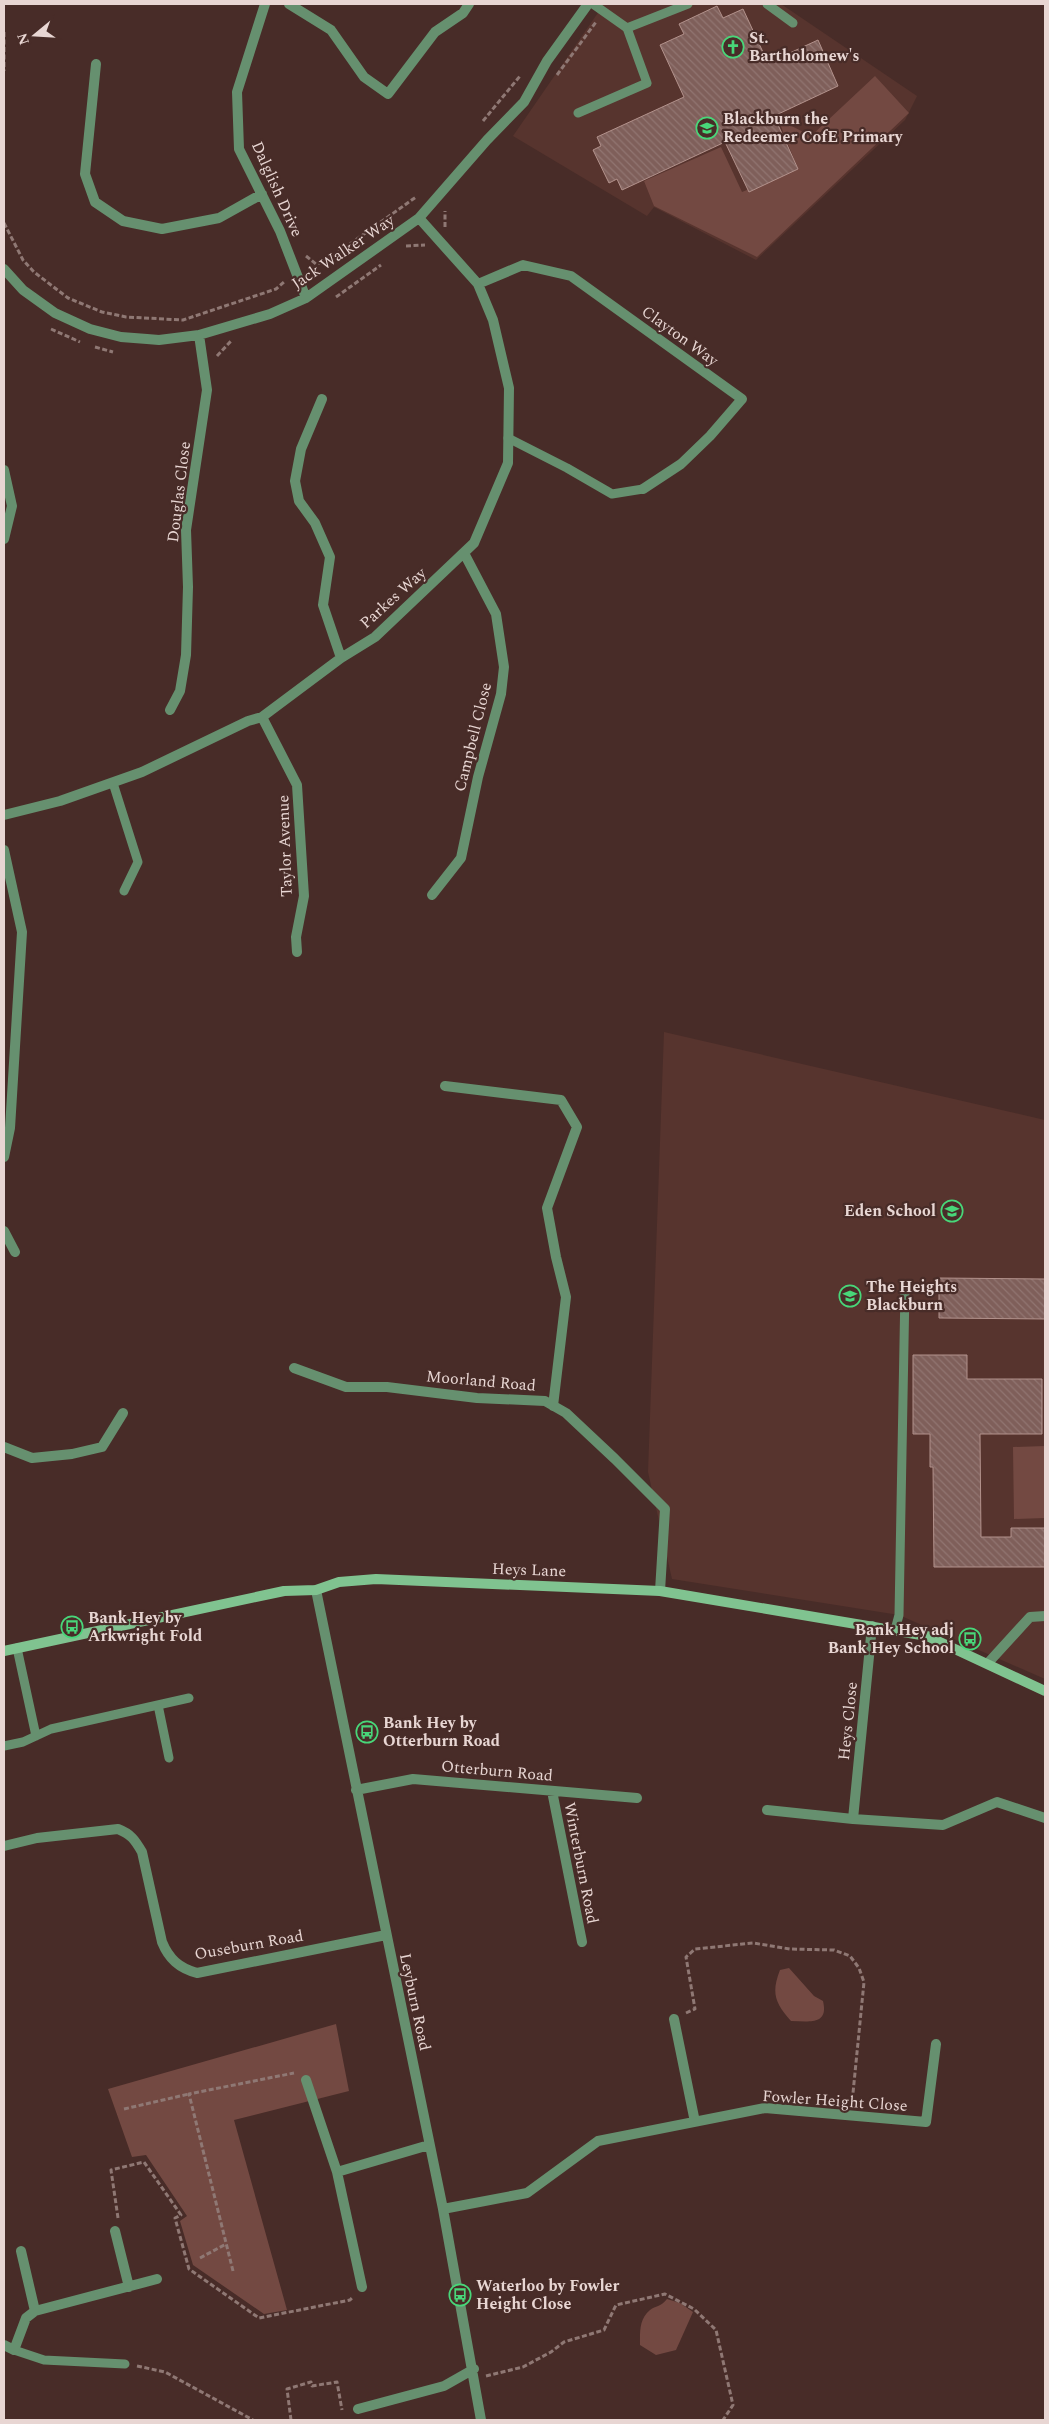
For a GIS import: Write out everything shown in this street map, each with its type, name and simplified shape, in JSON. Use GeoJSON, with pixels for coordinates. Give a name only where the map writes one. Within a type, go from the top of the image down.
{"type":"FeatureCollection","features":[{"type":"Feature","properties":{"kind":"street","name":"Dalglish Drive"},"geometry":{"type":"LineString","coordinates":[[264,4],[237,92],[239,149],[290,256],[306,298]]}},
{"type":"Feature","properties":{"kind":"street"},"geometry":{"type":"LineString","coordinates":[[289,4],[330,30],[364,77],[388,94],[435,32],[463,13],[469,4]]}},
{"type":"Feature","properties":{"kind":"street","name":"Jack Walker Way"},"geometry":{"type":"LineString","coordinates":[[4,269],[23,290],[55,313],[90,329],[121,337],[159,340],[199,335],[270,314],[306,298],[419,218],[487,140],[524,102],[546,61],[588,4]]}},
{"type":"Feature","properties":{"kind":"street"},"geometry":{"type":"LineString","coordinates":[[96,64],[85,174],[95,202],[123,221],[162,229],[219,218],[262,194]]}},
{"type":"Feature","properties":{"kind":"street","name":"Parkes Way"},"geometry":{"type":"LineString","coordinates":[[4,815],[60,801],[142,772],[248,721],[262,717],[341,658],[375,637],[474,543],[508,463],[509,388],[493,320],[478,284],[419,218]]}},
{"type":"Feature","properties":{"kind":"street","name":"Clayton Way"},"geometry":{"type":"LineString","coordinates":[[478,284],[523,265],[571,276],[742,399],[710,436],[681,464],[643,489]]}},
{"type":"Feature","properties":{"kind":"street","name":"Douglas Close"},"geometry":{"type":"LineString","coordinates":[[170,710],[180,691],[186,655],[188,587],[186,530],[207,390],[206,371],[199,335]]}},
{"type":"Feature","properties":{"kind":"street"},"geometry":{"type":"LineString","coordinates":[[322,399],[301,450],[294,481],[299,501],[315,523],[330,557],[323,605],[341,658]]}},
{"type":"Feature","properties":{"kind":"street"},"geometry":{"type":"LineString","coordinates":[[4,470],[12,506],[4,539]]}},
{"type":"Feature","properties":{"kind":"street","name":"Campbell Close"},"geometry":{"type":"LineString","coordinates":[[432,895],[461,858],[478,777],[501,694],[504,667],[496,614],[464,553]]}},
{"type":"Feature","properties":{"kind":"street","name":"Taylor Avenue"},"geometry":{"type":"LineString","coordinates":[[262,717],[297,785],[304,896],[296,936],[297,952]]}},
{"type":"Feature","properties":{"kind":"street"},"geometry":{"type":"LineString","coordinates":[[4,850],[22,932],[21,983],[10,1128],[4,1157]]}},
{"type":"Feature","properties":{"kind":"street"},"geometry":{"type":"LineString","coordinates":[[445,1086],[561,1100],[577,1127],[548,1208],[556,1257],[566,1297],[553,1406]]}},
{"type":"Feature","properties":{"kind":"street"},"geometry":{"type":"LineString","coordinates":[[4,1230],[15,1252]]}},
{"type":"Feature","properties":{"kind":"street","name":"Moorland Road"},"geometry":{"type":"LineString","coordinates":[[294,1368],[346,1387],[387,1387],[478,1398],[545,1401],[566,1413],[616,1459],[665,1509],[660,1591]]}},
{"type":"Feature","properties":{"kind":"street"},"geometry":{"type":"LineString","coordinates":[[4,1447],[32,1458],[72,1454],[102,1447],[123,1412]]}},
{"type":"Feature","properties":{"kind":"street","name":"Heys Lane"},"geometry":{"type":"LineString","coordinates":[[4,1651],[284,1590],[316,1590],[339,1582],[376,1579],[660,1591],[896,1630],[927,1636],[1045,1691]]}},
{"type":"Feature","properties":{"kind":"street","name":"Leyburn Road"},"geometry":{"type":"LineString","coordinates":[[316,1590],[443,2209],[481,2420]]}},
{"type":"Feature","properties":{"kind":"street"},"geometry":{"type":"LineString","coordinates":[[988,1663],[1030,1617],[1045,1616]]}},
{"type":"Feature","properties":{"kind":"street","name":"Heys Close"},"geometry":{"type":"LineString","coordinates":[[853,1819],[872,1626]]}},
{"type":"Feature","properties":{"kind":"street","name":"Otterburn Road"},"geometry":{"type":"LineString","coordinates":[[356,1790],[413,1779],[637,1798]]}},
{"type":"Feature","properties":{"kind":"street","name":"Winterburn Road"},"geometry":{"type":"LineString","coordinates":[[552,1791],[582,1942]]}},
{"type":"Feature","properties":{"kind":"street"},"geometry":{"type":"LineString","coordinates":[[767,1810],[853,1819],[943,1825],[997,1802],[1045,1818]]}},
{"type":"Feature","properties":{"kind":"street","name":"Ouseburn Road"},"geometry":{"type":"LineString","coordinates":[[4,1846],[37,1838],[118,1829],[127,1832],[135,1838],[142,1852],[166,1953],[184,1969],[197,1973],[386,1935]]}},
{"type":"Feature","properties":{"kind":"street"},"geometry":{"type":"LineString","coordinates":[[674,2019],[694,2122]]}},
{"type":"Feature","properties":{"kind":"street","name":"Fowler Height Close"},"geometry":{"type":"LineString","coordinates":[[443,2209],[527,2193],[598,2141],[765,2108],[926,2122],[936,2044]]}},
{"type":"Feature","properties":{"kind":"street"},"geometry":{"type":"LineString","coordinates":[[306,2080],[337,2172],[362,2287]]}},
{"type":"Feature","properties":{"kind":"street"},"geometry":{"type":"LineString","coordinates":[[337,2172],[429,2145]]}},
{"type":"Feature","properties":{"kind":"street"},"geometry":{"type":"LineString","coordinates":[[115,2231],[129,2286]]}},
{"type":"Feature","properties":{"kind":"street"},"geometry":{"type":"LineString","coordinates":[[20,2251],[35,2311]]}},
{"type":"Feature","properties":{"kind":"street"},"geometry":{"type":"LineString","coordinates":[[4,2345],[14,2350],[26,2318],[35,2311],[157,2279]]}},
{"type":"Feature","properties":{"kind":"street"},"geometry":{"type":"LineString","coordinates":[[358,2409],[444,2386],[474,2374]]}},
{"type":"Feature","properties":{"kind":"lane"},"geometry":{"type":"LineString","coordinates":[[578,113],[647,83],[627,28],[593,4]]}},
{"type":"Feature","properties":{"kind":"lane"},"geometry":{"type":"LineString","coordinates":[[627,28],[688,4]]}},
{"type":"Feature","properties":{"kind":"lane"},"geometry":{"type":"LineString","coordinates":[[767,4],[793,23]]}},
{"type":"Feature","properties":{"kind":"lane"},"geometry":{"type":"LineString","coordinates":[[508,438],[567,468],[612,494],[643,489]]}},
{"type":"Feature","properties":{"kind":"lane"},"geometry":{"type":"LineString","coordinates":[[113,783],[138,862],[124,891]]}},
{"type":"Feature","properties":{"kind":"lane"},"geometry":{"type":"LineString","coordinates":[[896,1630],[899,1616],[905,1290]]}},
{"type":"Feature","properties":{"kind":"lane"},"geometry":{"type":"LineString","coordinates":[[17,1648],[36,1736]]}},
{"type":"Feature","properties":{"kind":"lane"},"geometry":{"type":"LineString","coordinates":[[4,1746],[51,1729],[189,1698]]}},
{"type":"Feature","properties":{"kind":"lane"},"geometry":{"type":"LineString","coordinates":[[158,1706],[169,1758]]}},
{"type":"Feature","properties":{"kind":"lane"},"geometry":{"type":"LineString","coordinates":[[14,2350],[44,2360],[124,2364]]}},
{"type":"Feature","properties":{"kind":"path"},"geometry":{"type":"LineString","coordinates":[[554,79],[604,12]]}},
{"type":"Feature","properties":{"kind":"path"},"geometry":{"type":"LineString","coordinates":[[4,32],[4,71]]}},
{"type":"Feature","properties":{"kind":"path"},"geometry":{"type":"LineString","coordinates":[[477,128],[526,68]]}},
{"type":"Feature","properties":{"kind":"path"},"geometry":{"type":"LineString","coordinates":[[4,223],[23,260],[50,286],[68,298],[102,312],[126,317],[183,320],[276,288],[285,280],[282,261],[302,250],[316,264],[326,262],[418,195]]}},
{"type":"Feature","properties":{"kind":"path"},"geometry":{"type":"LineString","coordinates":[[400,250],[407,245],[427,246],[446,226],[444,216],[446,206]]}},
{"type":"Feature","properties":{"kind":"path"},"geometry":{"type":"LineString","coordinates":[[328,302],[386,261]]}},
{"type":"Feature","properties":{"kind":"path"},"geometry":{"type":"LineString","coordinates":[[43,324],[71,339],[115,352]]}},
{"type":"Feature","properties":{"kind":"path"},"geometry":{"type":"LineString","coordinates":[[206,371],[215,369],[214,364],[218,353],[234,339]]}},
{"type":"Feature","properties":{"kind":"path"},"geometry":{"type":"LineString","coordinates":[[674,2019],[695,2009],[686,1957],[694,1949],[753,1943],[790,1949],[834,1950],[850,1956],[859,1968],[864,1982],[852,2116]]}},
{"type":"Feature","properties":{"kind":"path"},"geometry":{"type":"LineString","coordinates":[[124,2109],[294,2072],[306,2080]]}},
{"type":"Feature","properties":{"kind":"path"},"geometry":{"type":"LineString","coordinates":[[189,2094],[233,2271]]}},
{"type":"Feature","properties":{"kind":"path"},"geometry":{"type":"LineString","coordinates":[[115,2231],[119,2215],[111,2170],[144,2162],[181,2216],[174,2218],[189,2269],[259,2318],[350,2300],[362,2287]]}},
{"type":"Feature","properties":{"kind":"path"},"geometry":{"type":"LineString","coordinates":[[200,2258],[226,2244]]}},
{"type":"Feature","properties":{"kind":"path"},"geometry":{"type":"LineString","coordinates":[[474,2374],[523,2367],[551,2352],[564,2342],[604,2330],[616,2305],[665,2294],[694,2309],[716,2330],[733,2405],[723,2420]]}},
{"type":"Feature","properties":{"kind":"path"},"geometry":{"type":"LineString","coordinates":[[124,2364],[165,2372],[253,2420]]}},
{"type":"Feature","properties":{"kind":"path"},"geometry":{"type":"LineString","coordinates":[[291,2420],[287,2389],[311,2382],[312,2386],[336,2382],[342,2410],[358,2409]]}},
{"type":"Feature","properties":{"kind":"shaded area","name":"Blackburn the Redeemer CofE Primary"},"geometry":{"type":"Polygon","coordinates":[[[604,4],[781,4],[917,96],[905,120],[756,260],[654,207],[647,216],[513,136],[604,4]]]}},
{"type":"Feature","properties":{"kind":"shaded area"},"geometry":{"type":"Polygon","coordinates":[[[875,76],[909,113],[757,257],[654,206],[644,181],[721,147],[742,192],[798,169],[778,119],[811,136],[875,76]]]}},
{"type":"Feature","properties":{"kind":"shaded area","name":"The Heights Blackburn"},"geometry":{"type":"Polygon","coordinates":[[[664,1032],[1045,1120],[1045,1679],[899,1615],[672,1579],[648,1472],[664,1032]]]}},
{"type":"Feature","properties":{"kind":"shaded area"},"geometry":{"type":"Polygon","coordinates":[[[1045,1446],[1045,1518],[1014,1519],[1013,1447],[1045,1446]]]}},
{"type":"Feature","properties":{"kind":"shaded area"},"geometry":{"type":"Polygon","coordinates":[[[789,1968],[814,1996],[823,2001],[823,2015],[820,2018],[810,2021],[791,2021],[781,2009],[775,1991],[777,1978],[780,1970],[789,1968]]]}},
{"type":"Feature","properties":{"kind":"shaded area"},"geometry":{"type":"Polygon","coordinates":[[[336,2024],[349,2091],[234,2120],[287,2310],[264,2314],[193,2265],[180,2221],[187,2216],[146,2155],[132,2157],[108,2089],[336,2024]]]}},
{"type":"Feature","properties":{"kind":"shaded area"},"geometry":{"type":"Polygon","coordinates":[[[667,2299],[680,2303],[693,2312],[676,2350],[656,2355],[640,2345],[641,2326],[646,2314],[667,2299]]]}},
{"type":"Feature","properties":{"kind":"building"},"geometry":{"type":"Polygon","coordinates":[[[717,6],[723,18],[743,9],[768,63],[818,40],[838,86],[774,116],[798,169],[749,192],[725,142],[622,190],[617,179],[609,183],[593,150],[601,146],[597,137],[684,97],[660,45],[684,34],[679,24],[717,6]]]}},
{"type":"Feature","properties":{"kind":"building"},"geometry":{"type":"Polygon","coordinates":[[[939,1278],[1045,1279],[1045,1319],[939,1318],[939,1278]]]}},
{"type":"Feature","properties":{"kind":"building"},"geometry":{"type":"Polygon","coordinates":[[[913,1355],[967,1355],[967,1379],[1042,1379],[1042,1434],[980,1434],[981,1537],[1011,1537],[1011,1528],[1045,1528],[1045,1567],[934,1567],[933,1467],[930,1467],[930,1434],[913,1434],[913,1355]]]}},
{"type":"Feature","properties":{"kind":"place","name":"St. Bartholomew's"},"geometry":{"type":"Point","coordinates":[733,47]}},
{"type":"Feature","properties":{"kind":"place","name":"Blackburn the Redeemer CofE Primary"},"geometry":{"type":"Point","coordinates":[707,128]}},
{"type":"Feature","properties":{"kind":"place","name":"Eden School"},"geometry":{"type":"Point","coordinates":[952,1211]}},
{"type":"Feature","properties":{"kind":"place","name":"The Heights Blackburn"},"geometry":{"type":"Point","coordinates":[850,1296]}},
{"type":"Feature","properties":{"kind":"place","name":"Bank Hey by Arkwright Fold"},"geometry":{"type":"Point","coordinates":[72,1627]}},
{"type":"Feature","properties":{"kind":"place","name":"Bank Hey adj Bank Hey School"},"geometry":{"type":"Point","coordinates":[970,1639]}},
{"type":"Feature","properties":{"kind":"place","name":"Bank Hey by Otterburn Road"},"geometry":{"type":"Point","coordinates":[367,1732]}},
{"type":"Feature","properties":{"kind":"place","name":"Waterloo by Fowler Height Close"},"geometry":{"type":"Point","coordinates":[460,2295]}}]}
